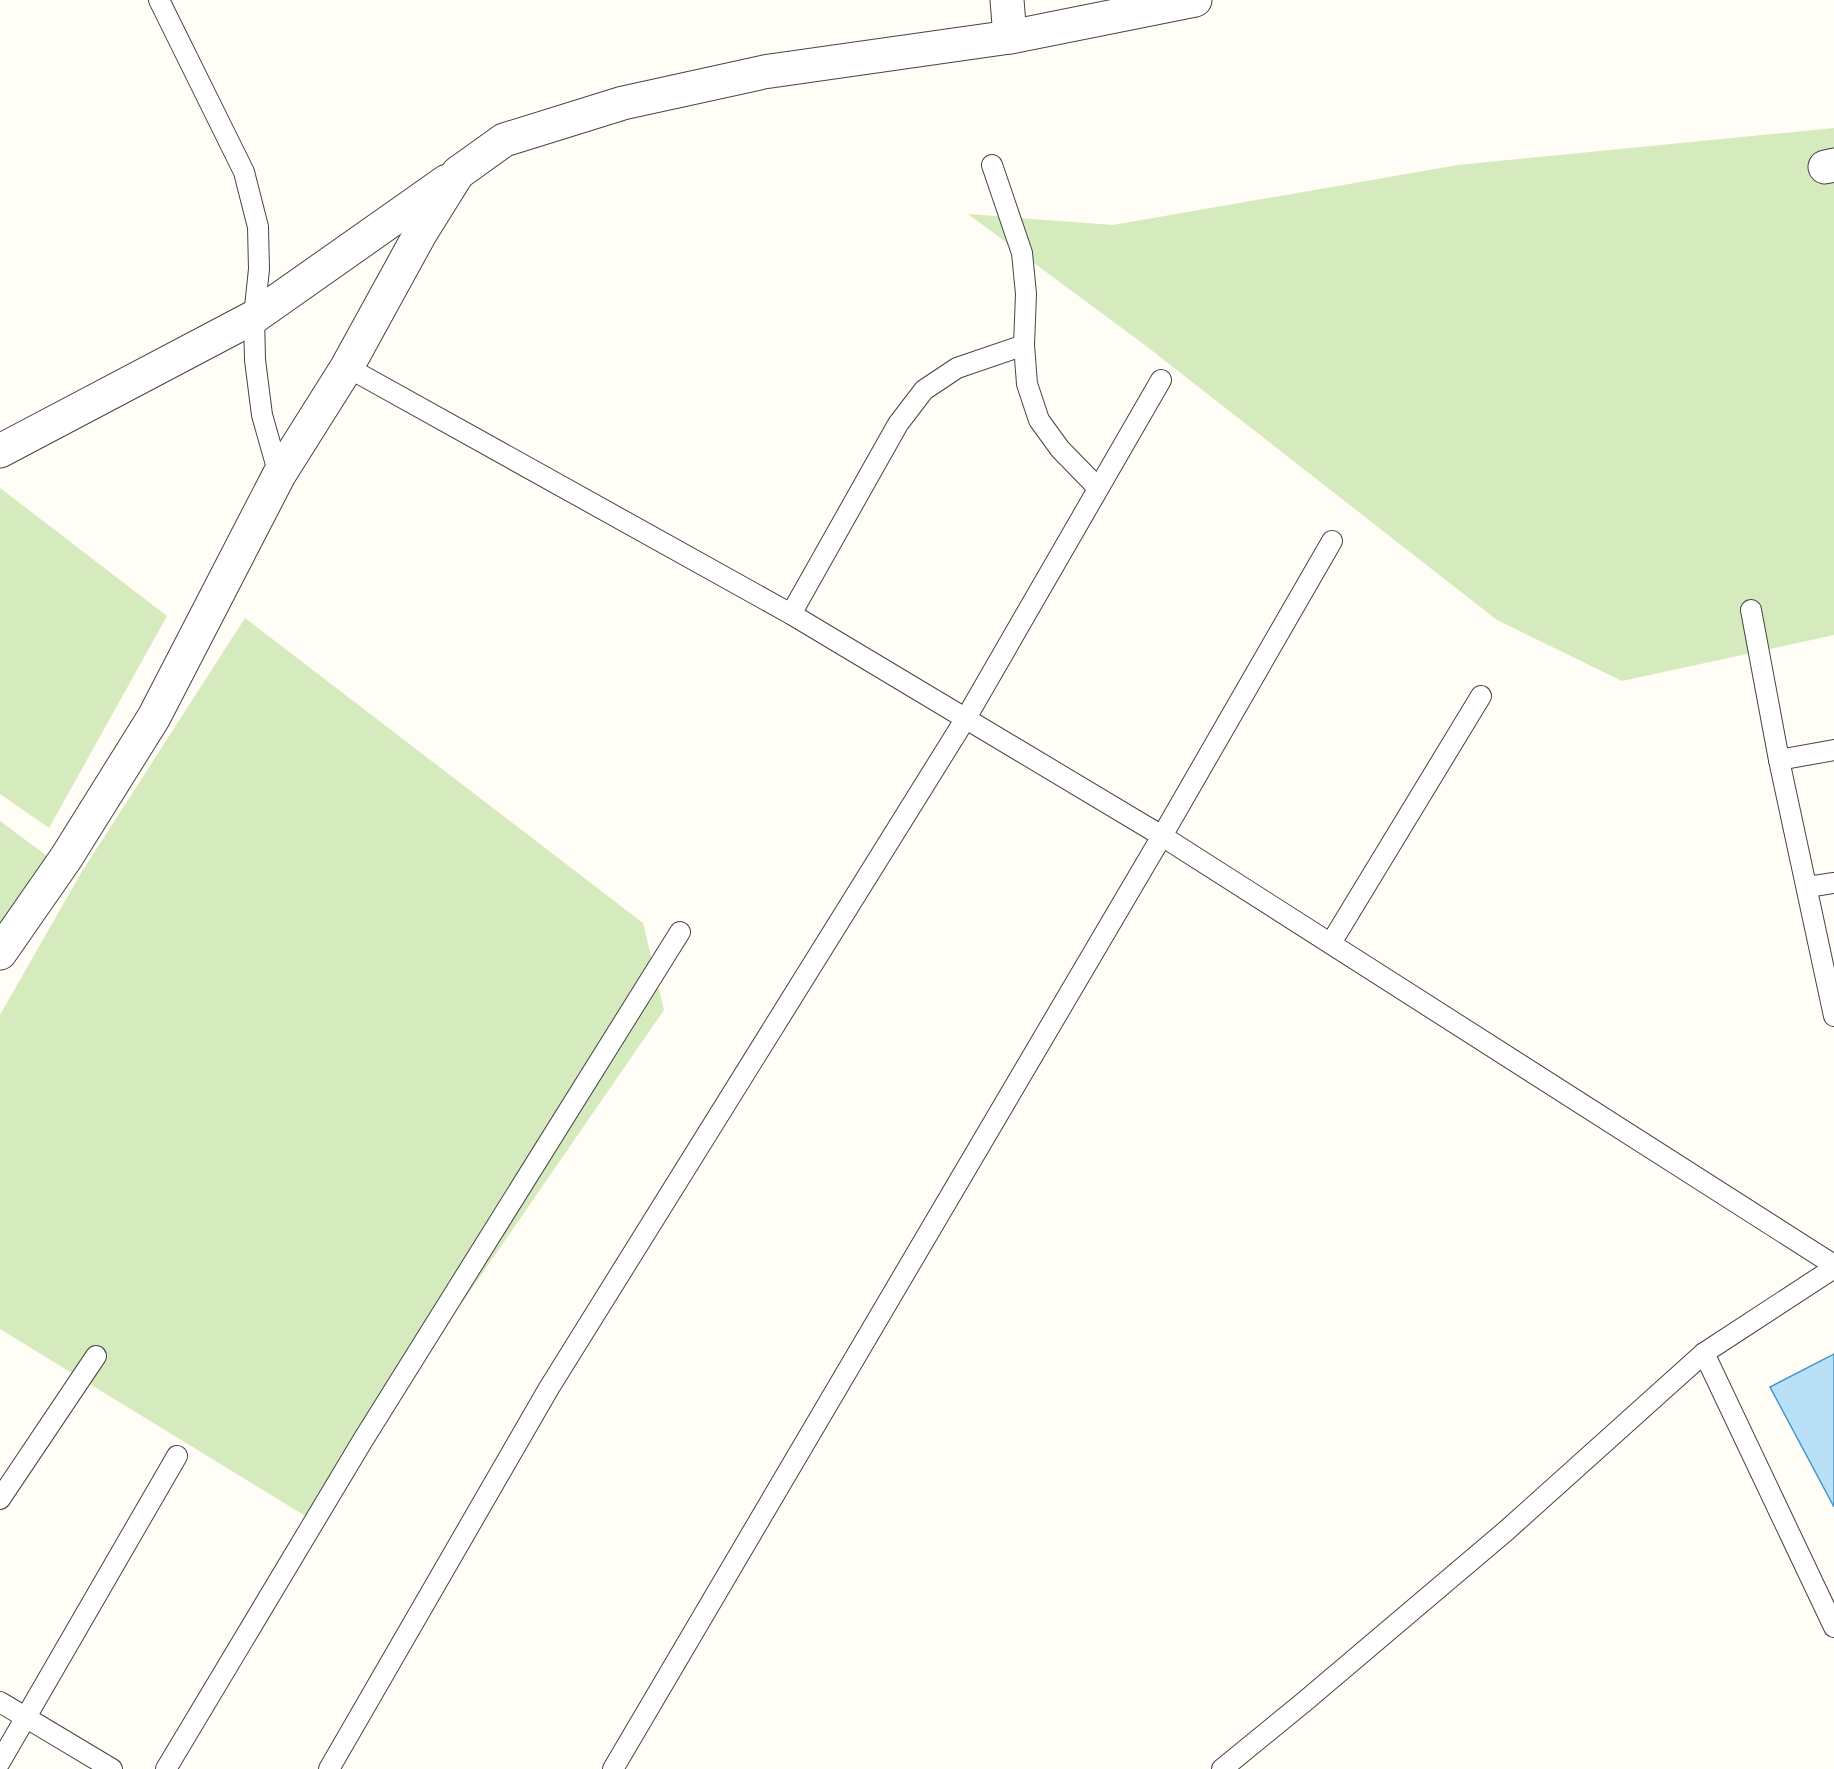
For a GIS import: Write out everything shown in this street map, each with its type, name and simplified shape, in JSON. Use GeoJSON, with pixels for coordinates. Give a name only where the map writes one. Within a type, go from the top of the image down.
{"type":"FeatureCollection","features":[{"type":"Feature","properties":{"kind":"street"},"geometry":{"type":"LineString","coordinates":[[1007,0],[1010,37]]}},
{"type":"Feature","properties":{"kind":"street"},"geometry":{"type":"LineString","coordinates":[[0,451],[254,317],[504,140],[623,103],[764,72],[1010,37],[1195,0]]}},
{"type":"Feature","properties":{"kind":"street"},"geometry":{"type":"LineString","coordinates":[[0,953],[66,858],[154,717],[279,475],[347,368],[420,234],[458,173]]}},
{"type":"Feature","properties":{"kind":"lane"},"geometry":{"type":"LineString","coordinates":[[159,0],[244,172],[258,226],[259,269],[254,317],[255,360],[262,415],[279,475]]}},
{"type":"Feature","properties":{"kind":"lane"},"geometry":{"type":"LineString","coordinates":[[992,165],[1022,253],[1026,294],[1024,345],[1027,384],[1039,420],[1060,449],[1098,488]]}},
{"type":"Feature","properties":{"kind":"lane"},"geometry":{"type":"LineString","coordinates":[[791,614],[898,424],[924,390],[957,368],[1024,345]]}},
{"type":"Feature","properties":{"kind":"lane"},"geometry":{"type":"LineString","coordinates":[[347,368],[791,614],[1162,836],[1834,1267],[1704,1353],[1498,1537],[1222,1769]]}},
{"type":"Feature","properties":{"kind":"lane"},"geometry":{"type":"LineString","coordinates":[[329,1769],[549,1388],[966,718],[1161,380]]}},
{"type":"Feature","properties":{"kind":"lane"},"geometry":{"type":"LineString","coordinates":[[613,1769],[1162,836],[1332,541]]}},
{"type":"Feature","properties":{"kind":"lane"},"geometry":{"type":"LineString","coordinates":[[1751,610],[1779,759],[1834,1016]]}},
{"type":"Feature","properties":{"kind":"lane"},"geometry":{"type":"LineString","coordinates":[[1331,943],[1481,696]]}},
{"type":"Feature","properties":{"kind":"lane"},"geometry":{"type":"LineString","coordinates":[[1779,759],[1834,750]]}},
{"type":"Feature","properties":{"kind":"lane"},"geometry":{"type":"LineString","coordinates":[[1807,887],[1834,883]]}},
{"type":"Feature","properties":{"kind":"lane"},"geometry":{"type":"LineString","coordinates":[[166,1769],[363,1440],[680,932]]}},
{"type":"Feature","properties":{"kind":"lane"},"geometry":{"type":"LineString","coordinates":[[1704,1353],[1834,1627]]}},
{"type":"Feature","properties":{"kind":"lane"},"geometry":{"type":"LineString","coordinates":[[0,1499],[96,1356]]}},
{"type":"Feature","properties":{"kind":"lane"},"geometry":{"type":"LineString","coordinates":[[0,1762],[177,1456]]}},
{"type":"Feature","properties":{"kind":"lane"},"geometry":{"type":"LineString","coordinates":[[0,1702],[112,1769]]}},
{"type":"Feature","properties":{"kind":"green space"},"geometry":{"type":"Polygon","coordinates":[[[1834,128],[1834,635],[1622,681],[1497,620],[1146,346],[968,214],[1113,225],[1458,165],[1834,128]]]}},
{"type":"Feature","properties":{"kind":"green space"},"geometry":{"type":"Polygon","coordinates":[[[0,488],[167,616],[49,828],[0,794],[0,488]]]}},
{"type":"Feature","properties":{"kind":"green space"},"geometry":{"type":"Polygon","coordinates":[[[245,618],[643,923],[664,1010],[312,1520],[0,1329],[0,1015],[81,873],[245,618]]]}},
{"type":"Feature","properties":{"kind":"green space"},"geometry":{"type":"Polygon","coordinates":[[[0,821],[47,856],[0,938],[0,821]]]}},
{"type":"Feature","properties":{"kind":"water"},"geometry":{"type":"Polygon","coordinates":[[[1834,1354],[1834,1507],[1770,1387],[1834,1354]]]}}]}
